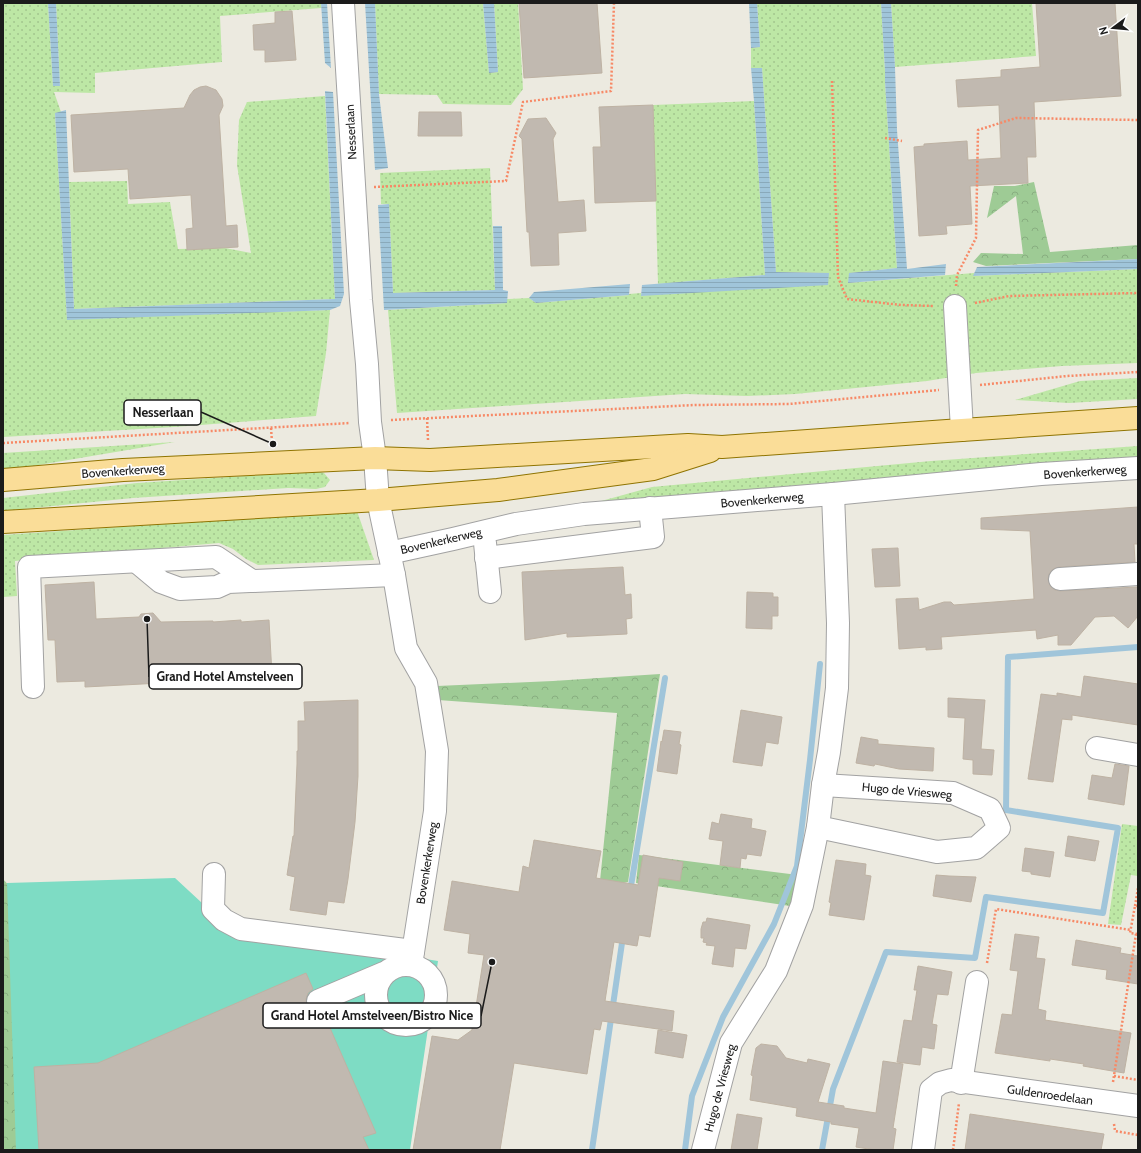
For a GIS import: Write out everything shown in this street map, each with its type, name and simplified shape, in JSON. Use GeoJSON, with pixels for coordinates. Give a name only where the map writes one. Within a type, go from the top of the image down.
{"type":"FeatureCollection","features":[{"type":"Feature","properties":{"kind":"main road","name":"Bovenkerkerweg"},"geometry":{"type":"LineString","coordinates":[[3,480],[123,470],[375,458],[430,460],[688,445],[722,447],[1138,418]]}},
{"type":"Feature","properties":{"kind":"main road","name":"Bovenkerkerweg"},"geometry":{"type":"LineString","coordinates":[[3,522],[378,500],[498,490],[653,469],[722,447]]}},
{"type":"Feature","properties":{"kind":"street","name":"Nesserlaan"},"geometry":{"type":"LineString","coordinates":[[343,3],[361,300],[367,364],[378,421],[375,458],[378,500]]}},
{"type":"Feature","properties":{"kind":"street"},"geometry":{"type":"LineString","coordinates":[[955,306],[962,430]]}},
{"type":"Feature","properties":{"kind":"street","name":"Bovenkerkerweg"},"geometry":{"type":"LineString","coordinates":[[389,553],[516,524],[569,516],[650,508],[833,494],[1041,474],[1138,468]]}},
{"type":"Feature","properties":{"kind":"street","name":"Hugo de Vriesweg"},"geometry":{"type":"LineString","coordinates":[[703,1150],[731,1043],[776,971],[802,905],[818,827],[837,688],[838,623],[833,494]]}},
{"type":"Feature","properties":{"kind":"street","name":"Bovenkerkerweg"},"geometry":{"type":"LineString","coordinates":[[378,500],[394,575],[406,648],[426,683],[437,751],[435,812],[412,958]]}},
{"type":"Feature","properties":{"kind":"street"},"geometry":{"type":"LineString","coordinates":[[486,558],[653,537],[650,508]]}},
{"type":"Feature","properties":{"kind":"street"},"geometry":{"type":"LineString","coordinates":[[484,532],[490,592]]}},
{"type":"Feature","properties":{"kind":"street"},"geometry":{"type":"LineString","coordinates":[[33,687],[29,567],[216,557],[252,581]]}},
{"type":"Feature","properties":{"kind":"street"},"geometry":{"type":"LineString","coordinates":[[137,562],[160,582],[180,589],[217,587],[228,582],[394,575]]}},
{"type":"Feature","properties":{"kind":"street"},"geometry":{"type":"LineString","coordinates":[[1060,579],[1138,574]]}},
{"type":"Feature","properties":{"kind":"street"},"geometry":{"type":"LineString","coordinates":[[1097,748],[1138,755]]}},
{"type":"Feature","properties":{"kind":"street","name":"Hugo de Vriesweg"},"geometry":{"type":"LineString","coordinates":[[818,827],[937,852],[976,848],[999,828],[990,809],[953,793],[823,784]]}},
{"type":"Feature","properties":{"kind":"street"},"geometry":{"type":"LineString","coordinates":[[214,874],[213,909],[224,920],[241,929],[412,958]]}},
{"type":"Feature","properties":{"kind":"street"},"geometry":{"type":"LineString","coordinates":[[384,973],[377,986],[375,995],[378,1007],[384,1017],[396,1024],[408,1026],[418,1024],[427,1018],[434,1008],[437,996],[434,982],[428,973],[416,966],[412,958]]}},
{"type":"Feature","properties":{"kind":"street"},"geometry":{"type":"LineString","coordinates":[[318,1001],[384,973],[399,965],[406,964],[412,958]]}},
{"type":"Feature","properties":{"kind":"street"},"geometry":{"type":"LineString","coordinates":[[961,1083],[977,982]]}},
{"type":"Feature","properties":{"kind":"street","name":"Guldenroedelaan"},"geometry":{"type":"LineString","coordinates":[[923,1150],[931,1090],[940,1083],[951,1080],[961,1083],[1138,1106]]}},
{"type":"Feature","properties":{"kind":"path"},"geometry":{"type":"LineString","coordinates":[[354,189],[369,187],[506,181],[523,102],[611,91],[614,3]]}},
{"type":"Feature","properties":{"kind":"path"},"geometry":{"type":"LineString","coordinates":[[832,81],[838,277],[847,298],[901,305],[955,306],[1009,296],[1138,293]]}},
{"type":"Feature","properties":{"kind":"path"},"geometry":{"type":"LineString","coordinates":[[957,275],[976,238],[978,130],[1016,118],[1138,120]]}},
{"type":"Feature","properties":{"kind":"path"},"geometry":{"type":"LineString","coordinates":[[885,138],[902,142]]}},
{"type":"Feature","properties":{"kind":"path"},"geometry":{"type":"LineString","coordinates":[[3,443],[378,421],[695,405],[789,404],[960,388],[1067,376],[1138,372]]}},
{"type":"Feature","properties":{"kind":"path"},"geometry":{"type":"LineString","coordinates":[[271,428],[273,444]]}},
{"type":"Feature","properties":{"kind":"path"},"geometry":{"type":"LineString","coordinates":[[1110,1103],[1137,934],[1130,934],[1138,888]]}},
{"type":"Feature","properties":{"kind":"path"},"geometry":{"type":"LineString","coordinates":[[977,982],[985,976],[996,909],[1131,930]]}},
{"type":"Feature","properties":{"kind":"path"},"geometry":{"type":"LineString","coordinates":[[1114,1076],[1138,1080]]}},
{"type":"Feature","properties":{"kind":"path"},"geometry":{"type":"LineString","coordinates":[[953,1150],[961,1083]]}},
{"type":"Feature","properties":{"kind":"green space"},"geometry":{"type":"Polygon","coordinates":[[[3,3],[48,3],[53,86],[60,86],[56,3],[321,3],[321,8],[220,16],[222,62],[95,73],[95,93],[54,92],[61,112],[55,113],[67,319],[330,310],[326,353],[316,416],[174,427],[3,437],[3,3]]]}},
{"type":"Feature","properties":{"kind":"green space"},"geometry":{"type":"Polygon","coordinates":[[[375,3],[483,3],[489,73],[498,72],[494,3],[518,3],[523,89],[511,105],[443,104],[437,95],[379,94],[375,3]]]}},
{"type":"Feature","properties":{"kind":"green space"},"geometry":{"type":"Polygon","coordinates":[[[757,3],[881,3],[897,268],[850,273],[848,283],[974,273],[974,276],[1138,269],[1138,363],[1062,366],[976,373],[927,381],[795,394],[747,396],[685,394],[397,413],[388,310],[506,303],[507,299],[529,298],[536,303],[641,293],[641,296],[829,273],[776,272],[762,68],[751,68],[751,48],[760,47],[757,3]]]}},
{"type":"Feature","properties":{"kind":"green space"},"geometry":{"type":"Polygon","coordinates":[[[891,3],[1032,3],[1036,56],[895,67],[891,3]]]}},
{"type":"Feature","properties":{"kind":"green space"},"geometry":{"type":"Polygon","coordinates":[[[325,96],[335,299],[74,309],[69,182],[127,181],[128,204],[170,202],[178,249],[225,248],[251,253],[237,165],[239,120],[247,102],[325,96]]]}},
{"type":"Feature","properties":{"kind":"green space"},"geometry":{"type":"Polygon","coordinates":[[[754,101],[765,275],[658,284],[653,105],[754,101]]]}},
{"type":"Feature","properties":{"kind":"green space"},"geometry":{"type":"Polygon","coordinates":[[[490,168],[495,290],[393,293],[389,204],[381,204],[380,173],[490,168]]]}},
{"type":"Feature","properties":{"kind":"green space"},"geometry":{"type":"Polygon","coordinates":[[[1034,182],[1050,252],[1138,245],[1138,259],[986,266],[973,262],[981,253],[1023,254],[1016,196],[987,218],[994,186],[1015,186],[1034,182]]]}},
{"type":"Feature","properties":{"kind":"green space"},"geometry":{"type":"Polygon","coordinates":[[[1138,378],[1138,399],[1069,403],[1015,400],[1080,381],[1138,378]]]}},
{"type":"Feature","properties":{"kind":"green space"},"geometry":{"type":"Polygon","coordinates":[[[175,442],[3,471],[3,453],[175,442]]]}},
{"type":"Feature","properties":{"kind":"green space"},"geometry":{"type":"Polygon","coordinates":[[[1138,446],[1138,460],[594,503],[652,487],[931,461],[1138,446]]]}},
{"type":"Feature","properties":{"kind":"green space"},"geometry":{"type":"Polygon","coordinates":[[[311,470],[324,473],[330,480],[325,487],[316,489],[288,488],[133,498],[3,511],[3,498],[137,483],[277,474],[311,470]]]}},
{"type":"Feature","properties":{"kind":"green space"},"geometry":{"type":"Polygon","coordinates":[[[357,511],[374,560],[258,565],[246,559],[233,549],[219,543],[15,561],[17,596],[3,597],[3,535],[357,511]]]}},
{"type":"Feature","properties":{"kind":"green space"},"geometry":{"type":"Polygon","coordinates":[[[660,674],[628,882],[618,884],[600,881],[617,713],[438,700],[437,686],[553,681],[660,674]]]}},
{"type":"Feature","properties":{"kind":"green space"},"geometry":{"type":"Polygon","coordinates":[[[1122,824],[1138,826],[1138,876],[1131,875],[1121,925],[1108,924],[1122,824]]]}},
{"type":"Feature","properties":{"kind":"green space"},"geometry":{"type":"Polygon","coordinates":[[[639,855],[798,875],[790,906],[636,883],[639,855]]]}},
{"type":"Feature","properties":{"kind":"green space"},"geometry":{"type":"Polygon","coordinates":[[[175,878],[229,928],[438,961],[410,1150],[16,1150],[7,883],[175,878]]]}},
{"type":"Feature","properties":{"kind":"green space"},"geometry":{"type":"Polygon","coordinates":[[[3,879],[19,897],[23,1150],[3,1150],[3,879]]]}},
{"type":"Feature","properties":{"kind":"water"},"geometry":{"type":"Polygon","coordinates":[[[48,3],[56,3],[60,86],[53,86],[48,3]]]}},
{"type":"Feature","properties":{"kind":"water"},"geometry":{"type":"Polygon","coordinates":[[[321,3],[327,3],[331,68],[325,63],[321,3]]]}},
{"type":"Feature","properties":{"kind":"water"},"geometry":{"type":"Polygon","coordinates":[[[365,3],[375,3],[379,94],[388,168],[375,170],[365,3]]]}},
{"type":"Feature","properties":{"kind":"water"},"geometry":{"type":"Polygon","coordinates":[[[483,3],[494,3],[498,72],[489,73],[483,3]]]}},
{"type":"Feature","properties":{"kind":"water"},"geometry":{"type":"Polygon","coordinates":[[[749,3],[757,3],[760,47],[751,48],[749,3]]]}},
{"type":"Feature","properties":{"kind":"water"},"geometry":{"type":"Polygon","coordinates":[[[881,3],[891,3],[897,130],[907,269],[946,264],[945,275],[848,283],[849,273],[897,268],[881,3]]]}},
{"type":"Feature","properties":{"kind":"water"},"geometry":{"type":"Polygon","coordinates":[[[751,68],[762,68],[776,272],[829,273],[828,285],[641,296],[642,285],[765,275],[751,68]]]}},
{"type":"Feature","properties":{"kind":"water"},"geometry":{"type":"Polygon","coordinates":[[[325,91],[333,92],[344,294],[340,306],[330,310],[67,320],[55,113],[66,110],[74,309],[335,299],[325,91]]]}},
{"type":"Feature","properties":{"kind":"water"},"geometry":{"type":"Polygon","coordinates":[[[389,204],[393,293],[495,290],[493,226],[502,226],[503,290],[508,291],[507,303],[384,310],[378,205],[389,204]]]}},
{"type":"Feature","properties":{"kind":"water"},"geometry":{"type":"Polygon","coordinates":[[[1138,259],[1138,269],[973,276],[977,267],[1138,259]]]}},
{"type":"Feature","properties":{"kind":"water"},"geometry":{"type":"Polygon","coordinates":[[[630,284],[629,295],[536,303],[529,298],[534,292],[630,284]]]}},
{"type":"Feature","properties":{"kind":"building"},"geometry":{"type":"Polygon","coordinates":[[[519,3],[597,3],[602,73],[524,78],[519,3]]]}},
{"type":"Feature","properties":{"kind":"building"},"geometry":{"type":"Polygon","coordinates":[[[1036,3],[1115,3],[1121,96],[1034,102],[1036,157],[1027,157],[1028,183],[970,186],[972,224],[946,226],[947,234],[919,236],[914,147],[924,146],[924,144],[967,141],[968,160],[1001,158],[999,105],[958,107],[956,80],[1001,77],[1001,70],[1040,67],[1036,3]]]}},
{"type":"Feature","properties":{"kind":"building"},"geometry":{"type":"Polygon","coordinates":[[[292,11],[296,60],[265,62],[265,50],[254,50],[253,25],[275,23],[275,12],[292,11]]]}},
{"type":"Feature","properties":{"kind":"building"},"geometry":{"type":"Polygon","coordinates":[[[206,86],[216,90],[222,99],[223,106],[219,115],[226,226],[237,225],[238,247],[187,250],[186,229],[193,228],[191,195],[130,199],[128,169],[74,172],[71,115],[184,108],[194,90],[206,86]]]}},
{"type":"Feature","properties":{"kind":"building"},"geometry":{"type":"Polygon","coordinates":[[[653,105],[656,201],[595,203],[593,147],[601,147],[599,107],[653,105]]]}},
{"type":"Feature","properties":{"kind":"building"},"geometry":{"type":"Polygon","coordinates":[[[419,112],[461,112],[462,136],[418,136],[419,112]]]}},
{"type":"Feature","properties":{"kind":"building"},"geometry":{"type":"Polygon","coordinates":[[[546,118],[556,133],[553,139],[558,202],[584,200],[586,231],[558,233],[559,265],[531,266],[529,232],[527,232],[522,139],[519,136],[528,119],[546,118]]]}},
{"type":"Feature","properties":{"kind":"building"},"geometry":{"type":"Polygon","coordinates":[[[1138,507],[1138,544],[1134,544],[1135,562],[1059,567],[1053,569],[1049,574],[1048,579],[1050,586],[1055,590],[1060,591],[1137,587],[1138,616],[1128,628],[1114,616],[1095,617],[1071,645],[1058,645],[1058,635],[1037,639],[1036,630],[941,637],[942,649],[926,650],[926,647],[899,649],[896,599],[918,598],[919,610],[944,602],[951,602],[954,605],[1034,599],[1030,531],[981,529],[981,518],[1138,507]]]}},
{"type":"Feature","properties":{"kind":"building"},"geometry":{"type":"Polygon","coordinates":[[[898,548],[900,586],[875,587],[872,549],[898,548]]]}},
{"type":"Feature","properties":{"kind":"building"},"geometry":{"type":"Polygon","coordinates":[[[623,567],[625,595],[631,594],[632,618],[626,619],[627,634],[567,637],[567,633],[525,640],[522,572],[623,567]]]}},
{"type":"Feature","properties":{"kind":"building"},"geometry":{"type":"Polygon","coordinates":[[[94,582],[96,619],[139,617],[141,614],[153,613],[161,622],[213,622],[241,620],[241,622],[269,620],[272,675],[214,675],[160,678],[161,683],[85,687],[85,681],[57,682],[55,640],[48,640],[45,585],[94,582]]]}},
{"type":"Feature","properties":{"kind":"building"},"geometry":{"type":"Polygon","coordinates":[[[747,592],[773,593],[773,597],[778,597],[778,616],[772,616],[772,629],[746,628],[747,592]]]}},
{"type":"Feature","properties":{"kind":"building"},"geometry":{"type":"Polygon","coordinates":[[[1084,676],[1138,684],[1138,725],[1072,715],[1072,720],[1062,719],[1053,782],[1028,779],[1041,694],[1057,696],[1057,693],[1081,697],[1084,676]]]}},
{"type":"Feature","properties":{"kind":"building"},"geometry":{"type":"Polygon","coordinates":[[[948,698],[985,700],[981,749],[994,750],[992,775],[973,774],[973,760],[963,759],[965,718],[948,717],[948,698]]]}},
{"type":"Feature","properties":{"kind":"building"},"geometry":{"type":"Polygon","coordinates":[[[358,700],[358,776],[355,822],[344,903],[328,901],[326,915],[290,910],[295,877],[287,875],[294,836],[298,721],[305,721],[304,702],[358,700]]]}},
{"type":"Feature","properties":{"kind":"building"},"geometry":{"type":"Polygon","coordinates":[[[741,710],[782,717],[778,744],[766,742],[762,766],[733,762],[741,710]]]}},
{"type":"Feature","properties":{"kind":"building"},"geometry":{"type":"Polygon","coordinates":[[[664,730],[681,732],[679,744],[681,745],[677,774],[657,771],[664,730]]]}},
{"type":"Feature","properties":{"kind":"building"},"geometry":{"type":"Polygon","coordinates":[[[861,737],[878,740],[878,744],[934,748],[933,771],[899,769],[875,764],[874,766],[856,763],[861,737]]]}},
{"type":"Feature","properties":{"kind":"building"},"geometry":{"type":"Polygon","coordinates":[[[1115,764],[1129,766],[1124,805],[1088,799],[1092,775],[1112,778],[1115,764]]]}},
{"type":"Feature","properties":{"kind":"building"},"geometry":{"type":"Polygon","coordinates":[[[721,814],[752,819],[751,828],[766,831],[761,856],[747,854],[746,859],[741,858],[740,868],[720,865],[723,841],[709,839],[712,822],[719,824],[721,814]]]}},
{"type":"Feature","properties":{"kind":"building"},"geometry":{"type":"Polygon","coordinates":[[[1068,836],[1099,841],[1095,861],[1065,856],[1068,836]]]}},
{"type":"Feature","properties":{"kind":"building"},"geometry":{"type":"Polygon","coordinates":[[[534,840],[601,851],[596,878],[638,885],[643,855],[683,862],[680,881],[659,878],[650,937],[639,935],[637,946],[614,942],[605,1001],[674,1011],[672,1031],[602,1021],[600,1030],[594,1029],[587,1074],[514,1063],[500,1150],[413,1150],[432,1036],[458,1040],[472,1030],[472,1019],[475,1013],[484,955],[468,953],[470,934],[444,930],[452,881],[519,892],[523,866],[529,868],[534,840]]]}},
{"type":"Feature","properties":{"kind":"building"},"geometry":{"type":"Polygon","coordinates":[[[1025,848],[1054,852],[1050,877],[1022,871],[1025,848]]]}},
{"type":"Feature","properties":{"kind":"building"},"geometry":{"type":"Polygon","coordinates":[[[836,860],[866,864],[865,875],[871,876],[864,920],[829,915],[831,903],[829,902],[836,860]]]}},
{"type":"Feature","properties":{"kind":"building"},"geometry":{"type":"Polygon","coordinates":[[[936,875],[976,877],[971,902],[933,896],[936,875]]]}},
{"type":"Feature","properties":{"kind":"building"},"geometry":{"type":"Polygon","coordinates":[[[707,918],[750,925],[746,949],[735,948],[733,967],[712,964],[715,946],[706,945],[707,943],[703,942],[704,938],[701,938],[703,922],[706,922],[707,918]]]}},
{"type":"Feature","properties":{"kind":"building"},"geometry":{"type":"Polygon","coordinates":[[[1015,934],[1039,937],[1036,958],[1045,959],[1038,1009],[1046,1011],[1045,1020],[1131,1033],[1124,1073],[1083,1066],[1084,1064],[995,1053],[1002,1014],[1012,1015],[1018,971],[1010,970],[1015,934]]]}},
{"type":"Feature","properties":{"kind":"building"},"geometry":{"type":"Polygon","coordinates":[[[1076,940],[1121,948],[1120,953],[1138,956],[1138,984],[1106,979],[1107,970],[1072,965],[1076,940]]]}},
{"type":"Feature","properties":{"kind":"building"},"geometry":{"type":"Polygon","coordinates":[[[918,966],[952,972],[948,995],[937,994],[932,1024],[937,1025],[934,1049],[922,1047],[920,1065],[897,1062],[904,1020],[912,1021],[917,990],[914,990],[918,966]]]}},
{"type":"Feature","properties":{"kind":"building"},"geometry":{"type":"Polygon","coordinates":[[[306,973],[313,989],[308,993],[306,999],[307,1006],[310,1011],[316,1013],[323,1012],[376,1133],[363,1137],[369,1150],[39,1150],[34,1067],[98,1063],[306,973]]]}},
{"type":"Feature","properties":{"kind":"building"},"geometry":{"type":"Polygon","coordinates":[[[658,1030],[687,1035],[683,1058],[655,1053],[658,1030]]]}},
{"type":"Feature","properties":{"kind":"building"},"geometry":{"type":"Polygon","coordinates":[[[761,1044],[777,1046],[786,1058],[807,1063],[808,1059],[830,1064],[818,1102],[876,1113],[883,1061],[903,1064],[893,1128],[896,1129],[893,1150],[875,1150],[856,1147],[859,1128],[831,1124],[831,1122],[796,1116],[797,1108],[750,1100],[753,1076],[751,1075],[756,1048],[761,1044]]]}},
{"type":"Feature","properties":{"kind":"building"},"geometry":{"type":"Polygon","coordinates":[[[737,1114],[762,1118],[757,1150],[731,1150],[737,1114]]]}},
{"type":"Feature","properties":{"kind":"building"},"geometry":{"type":"Polygon","coordinates":[[[970,1114],[1104,1134],[1101,1150],[965,1150],[970,1114]]]}},
{"type":"Feature","properties":{"kind":"waterway"},"geometry":{"type":"LineString","coordinates":[[822,1150],[833,1089],[886,952],[975,958],[986,897],[1103,913],[1118,828],[1006,810],[1008,657],[1138,647]]}},
{"type":"Feature","properties":{"kind":"waterway"},"geometry":{"type":"LineString","coordinates":[[685,1150],[692,1096],[723,1017],[774,924],[797,866],[820,664]]}},
{"type":"Feature","properties":{"kind":"waterway"},"geometry":{"type":"LineString","coordinates":[[630,892],[665,678]]}},
{"type":"Feature","properties":{"kind":"waterway"},"geometry":{"type":"LineString","coordinates":[[592,1150],[623,936]]}},
{"type":"Feature","properties":{"kind":"place","name":"Nesserlaan"},"geometry":{"type":"Point","coordinates":[273,444]}},
{"type":"Feature","properties":{"kind":"place","name":"Grand Hotel Amstelveen"},"geometry":{"type":"Point","coordinates":[147,619]}},
{"type":"Feature","properties":{"kind":"place","name":"Grand Hotel Amstelveen/Bistro Nice"},"geometry":{"type":"Point","coordinates":[492,962]}}]}
